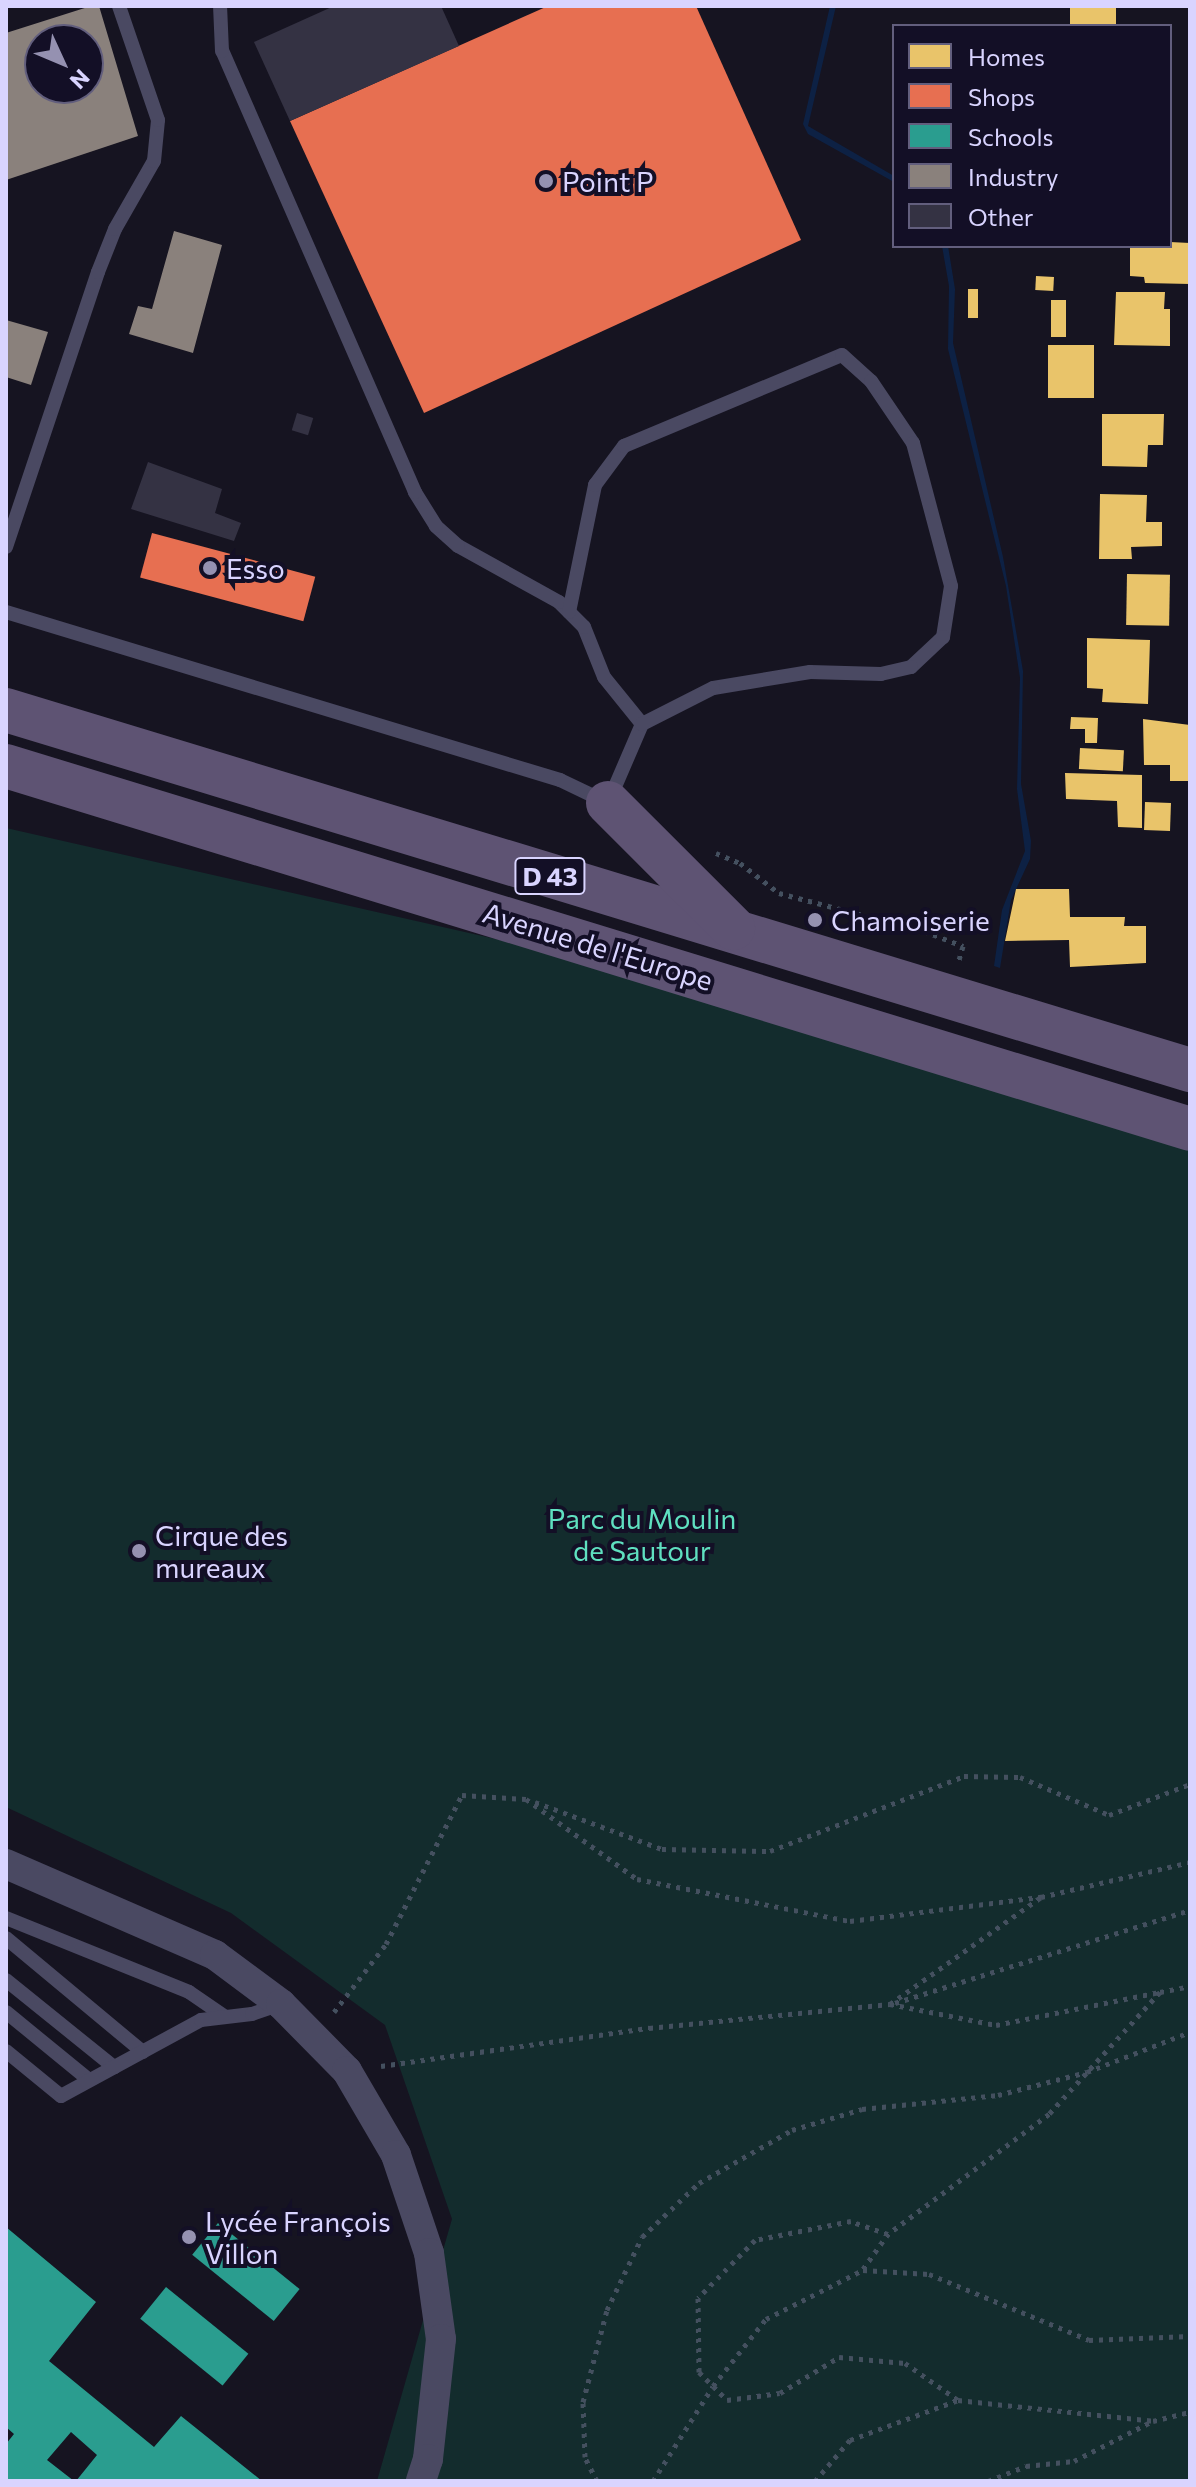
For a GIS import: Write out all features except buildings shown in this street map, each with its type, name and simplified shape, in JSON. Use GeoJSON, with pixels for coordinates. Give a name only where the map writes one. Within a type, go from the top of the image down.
{"type":"FeatureCollection","features":[{"type":"Feature","properties":{"kind":"main road","name":"Avenue de l'Europe"},"geometry":{"type":"LineString","coordinates":[[6,710],[1190,1070]]}},
{"type":"Feature","properties":{"kind":"main road","name":"Avenue de l'Europe"},"geometry":{"type":"LineString","coordinates":[[6,766],[1190,1129]]}},
{"type":"Feature","properties":{"kind":"main road"},"geometry":{"type":"LineString","coordinates":[[608,803],[738,933]]}},
{"type":"Feature","properties":{"kind":"street"},"geometry":{"type":"LineString","coordinates":[[6,1864],[215,1955],[281,2004],[347,2071],[396,2155],[429,2253],[441,2339],[428,2459],[421,2481]]}},
{"type":"Feature","properties":{"kind":"lane"},"geometry":{"type":"LineString","coordinates":[[6,547],[98,272],[115,229],[154,161],[158,120],[119,6]]}},
{"type":"Feature","properties":{"kind":"lane"},"geometry":{"type":"LineString","coordinates":[[220,6],[222,51],[415,492],[436,526],[458,546],[569,612],[584,627],[604,677],[642,724]]}},
{"type":"Feature","properties":{"kind":"lane"},"geometry":{"type":"LineString","coordinates":[[6,612],[560,780],[608,803],[642,724],[713,688],[810,672],[881,674],[911,667],[943,637],[951,586],[913,443],[871,381],[842,355],[624,446],[595,485],[569,612]]}},
{"type":"Feature","properties":{"kind":"lane"},"geometry":{"type":"LineString","coordinates":[[6,1918],[189,1992],[224,2016]]}},
{"type":"Feature","properties":{"kind":"lane"},"geometry":{"type":"LineString","coordinates":[[6,1938],[143,2052]]}},
{"type":"Feature","properties":{"kind":"lane"},"geometry":{"type":"LineString","coordinates":[[6,1980],[114,2067]]}},
{"type":"Feature","properties":{"kind":"lane"},"geometry":{"type":"LineString","coordinates":[[6,2051],[61,2096],[201,2020],[252,2014],[281,2004]]}},
{"type":"Feature","properties":{"kind":"lane"},"geometry":{"type":"LineString","coordinates":[[6,2012],[89,2080]]}},
{"type":"Feature","properties":{"kind":"path"},"geometry":{"type":"LineString","coordinates":[[661,856],[698,846],[740,863],[779,893],[937,936],[963,946],[955,972]]}},
{"type":"Feature","properties":{"kind":"path"},"geometry":{"type":"LineString","coordinates":[[316,2037],[386,1944],[462,1795],[526,1799],[662,1849],[770,1851],[964,1776],[1020,1777],[1109,1815],[1190,1784]]}},
{"type":"Feature","properties":{"kind":"path"},"geometry":{"type":"LineString","coordinates":[[526,1799],[637,1879],[850,1921],[1041,1897],[1190,1862]]}},
{"type":"Feature","properties":{"kind":"path"},"geometry":{"type":"LineString","coordinates":[[890,2004],[1041,1897]]}},
{"type":"Feature","properties":{"kind":"path"},"geometry":{"type":"LineString","coordinates":[[347,2071],[649,2028],[890,2004],[1190,1910]]}},
{"type":"Feature","properties":{"kind":"path"},"geometry":{"type":"LineString","coordinates":[[890,2004],[996,2025],[1190,1986]]}},
{"type":"Feature","properties":{"kind":"path"},"geometry":{"type":"LineString","coordinates":[[653,2481],[713,2386],[766,2319],[863,2270],[888,2234],[1049,2114],[1160,1992]]}},
{"type":"Feature","properties":{"kind":"path"},"geometry":{"type":"LineString","coordinates":[[597,2481],[585,2457],[583,2402],[607,2310],[642,2237],[699,2183],[792,2130],[862,2109],[998,2095],[1087,2072],[1190,2032]]}},
{"type":"Feature","properties":{"kind":"path"},"geometry":{"type":"LineString","coordinates":[[888,2234],[851,2221],[755,2240],[698,2298],[699,2372],[727,2400],[780,2393],[839,2357],[905,2363],[958,2400]]}},
{"type":"Feature","properties":{"kind":"path"},"geometry":{"type":"LineString","coordinates":[[863,2270],[929,2274],[1089,2340],[1190,2336]]}},
{"type":"Feature","properties":{"kind":"path"},"geometry":{"type":"LineString","coordinates":[[815,2481],[850,2440],[958,2400],[1153,2421]]}},
{"type":"Feature","properties":{"kind":"path"},"geometry":{"type":"LineString","coordinates":[[988,2481],[1026,2466],[1074,2461],[1153,2421],[1190,2412]]}},
{"type":"Feature","properties":{"kind":"green space","name":"Parc du Moulin de Sautour"},"geometry":{"type":"Polygon","coordinates":[[[6,828],[989,1051],[1190,1126],[1190,2481],[377,2481],[452,2219],[385,2025],[231,1913],[6,1807],[6,828]]]}},
{"type":"Feature","properties":{"kind":"water"},"geometry":{"type":"Polygon","coordinates":[[[830,6],[836,6],[808,126],[892,175],[892,181],[808,134],[803,124],[830,6]]]}},
{"type":"Feature","properties":{"kind":"water"},"geometry":{"type":"Polygon","coordinates":[[[942,248],[948,248],[955,289],[953,343],[1003,557],[1023,671],[1021,784],[1031,841],[1030,859],[1011,900],[1000,968],[994,966],[1002,910],[1025,851],[1017,789],[1020,678],[1006,586],[948,349],[949,286],[942,248]]]}},
{"type":"Feature","properties":{"kind":"place","name":"Point P"},"geometry":{"type":"Point","coordinates":[546,181]}},
{"type":"Feature","properties":{"kind":"place","name":"Esso"},"geometry":{"type":"Point","coordinates":[210,568]}},
{"type":"Feature","properties":{"kind":"place","name":"Chamoiserie"},"geometry":{"type":"Point","coordinates":[815,920]}},
{"type":"Feature","properties":{"kind":"place","name":"Cirque des mureaux"},"geometry":{"type":"Point","coordinates":[139,1551]}},
{"type":"Feature","properties":{"kind":"place","name":"Lycée François Villon"},"geometry":{"type":"Point","coordinates":[189,2237]}}]}
